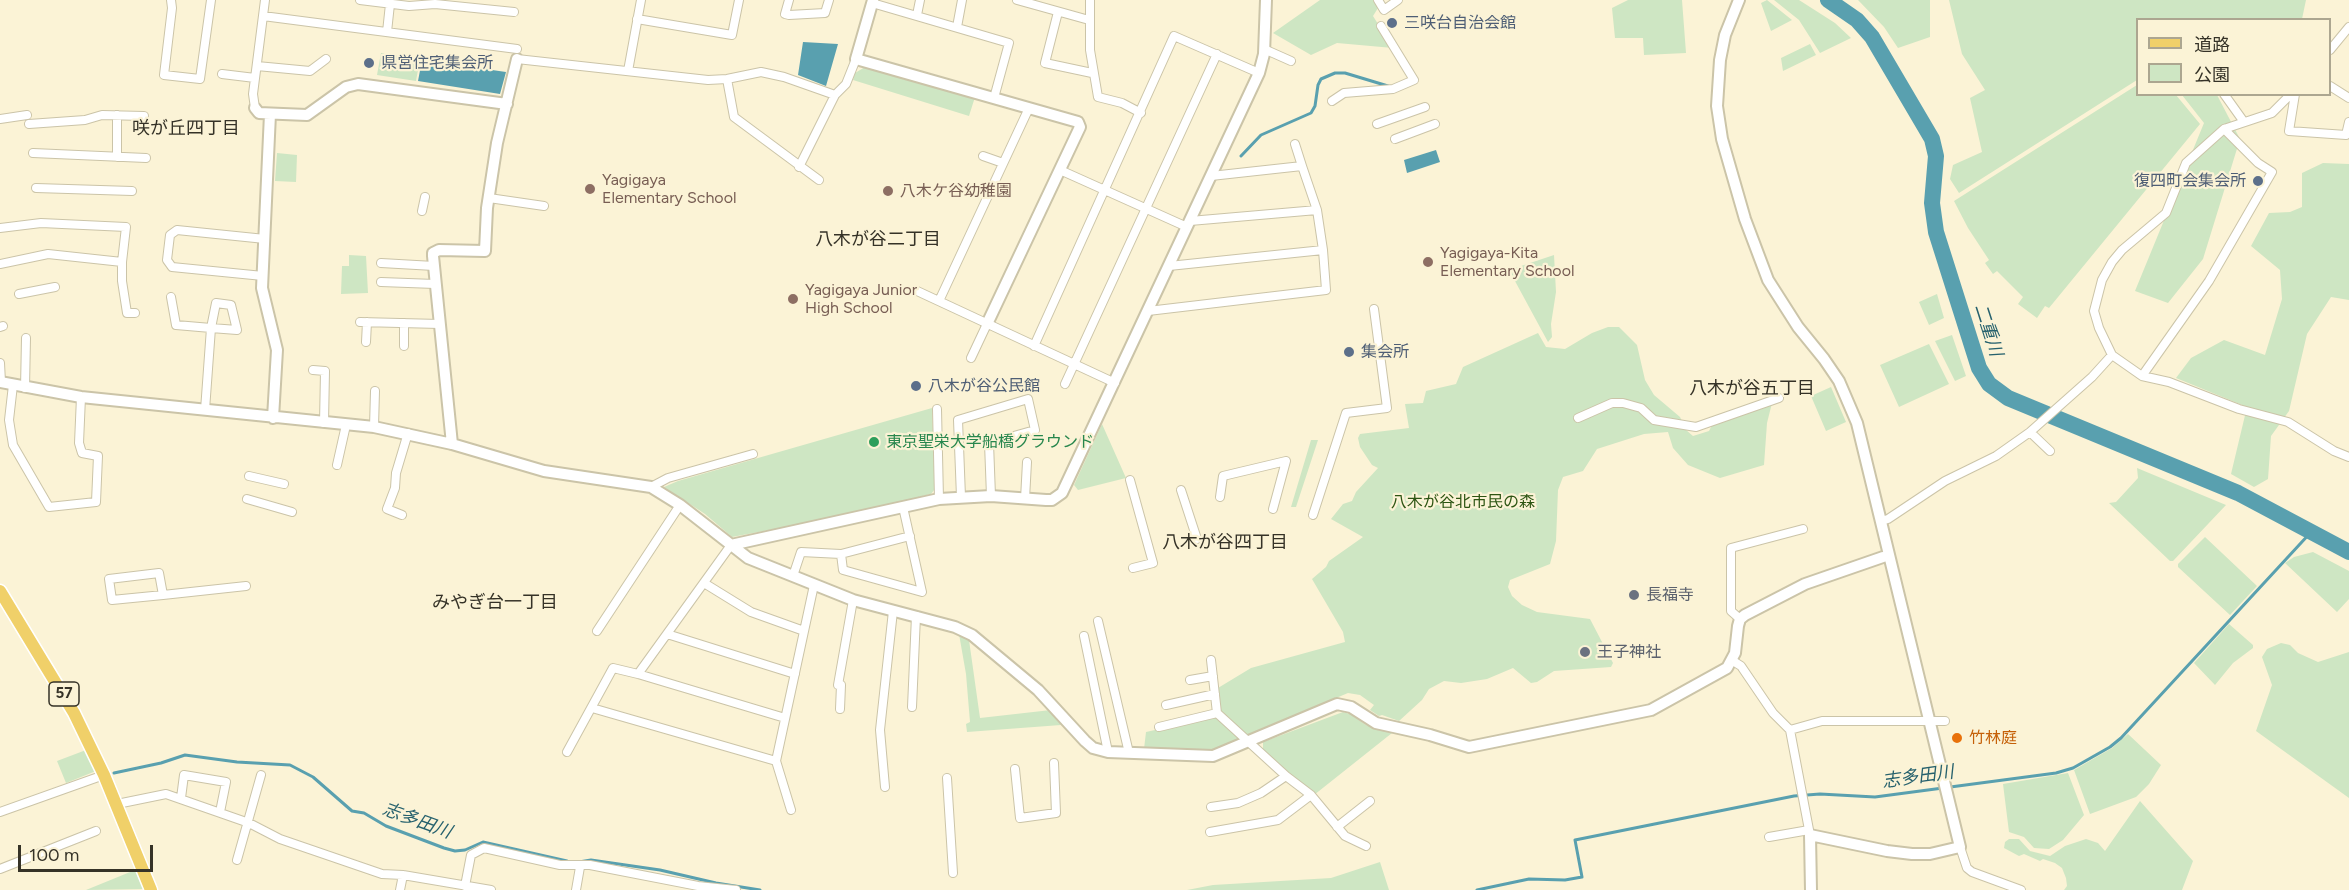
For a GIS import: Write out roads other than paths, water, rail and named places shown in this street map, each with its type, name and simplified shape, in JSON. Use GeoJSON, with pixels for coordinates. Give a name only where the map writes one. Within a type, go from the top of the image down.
{"type":"FeatureCollection","features":[{"type":"Feature","properties":{"kind":"main road","name":"57"},"geometry":{"type":"LineString","coordinates":[[0,591],[64,693],[117,804],[151,890]]}},
{"type":"Feature","properties":{"kind":"street"},"geometry":{"type":"LineString","coordinates":[[171,0],[164,75],[200,79],[211,0]]}},
{"type":"Feature","properties":{"kind":"street"},"geometry":{"type":"LineString","coordinates":[[265,0],[253,94],[255,108],[259,113],[307,115],[346,87],[358,84],[507,104]]}},
{"type":"Feature","properties":{"kind":"street"},"geometry":{"type":"LineString","coordinates":[[360,0],[409,6],[435,4],[514,12]]}},
{"type":"Feature","properties":{"kind":"street"},"geometry":{"type":"LineString","coordinates":[[628,71],[641,0]]}},
{"type":"Feature","properties":{"kind":"street"},"geometry":{"type":"LineString","coordinates":[[637,19],[732,34],[739,0]]}},
{"type":"Feature","properties":{"kind":"street"},"geometry":{"type":"LineString","coordinates":[[789,0],[785,14],[789,15],[825,13],[829,0]]}},
{"type":"Feature","properties":{"kind":"street"},"geometry":{"type":"LineString","coordinates":[[917,15],[920,0]]}},
{"type":"Feature","properties":{"kind":"street"},"geometry":{"type":"LineString","coordinates":[[957,27],[962,0]]}},
{"type":"Feature","properties":{"kind":"street"},"geometry":{"type":"LineString","coordinates":[[1017,0],[1089,20]]}},
{"type":"Feature","properties":{"kind":"street"},"geometry":{"type":"LineString","coordinates":[[1090,0],[1092,74],[1098,97],[1122,104],[1141,113]]}},
{"type":"Feature","properties":{"kind":"street"},"geometry":{"type":"LineString","coordinates":[[638,674],[731,545],[939,499],[991,496],[1052,500],[1062,493],[1263,64],[1266,0]]}},
{"type":"Feature","properties":{"kind":"street"},"geometry":{"type":"LineString","coordinates":[[1378,0],[1384,10],[1398,0]]}},
{"type":"Feature","properties":{"kind":"street"},"geometry":{"type":"LineString","coordinates":[[1739,0],[1725,35],[1720,60],[1717,106],[1722,139],[1745,219],[1768,280],[1798,327],[1824,359],[1849,403],[1862,440],[1881,520],[1886,557],[1967,868],[1972,872],[2021,890]]}},
{"type":"Feature","properties":{"kind":"street"},"geometry":{"type":"LineString","coordinates":[[799,167],[835,95],[846,84],[856,59],[872,1],[1009,43],[994,98]]}},
{"type":"Feature","properties":{"kind":"street"},"geometry":{"type":"LineString","coordinates":[[387,32],[390,4]]}},
{"type":"Feature","properties":{"kind":"street"},"geometry":{"type":"LineString","coordinates":[[1058,12],[1045,63],[1092,74]]}},
{"type":"Feature","properties":{"kind":"street"},"geometry":{"type":"LineString","coordinates":[[263,16],[387,32],[628,71],[708,80],[727,79],[761,72],[772,73],[835,95]]}},
{"type":"Feature","properties":{"kind":"street"},"geometry":{"type":"LineString","coordinates":[[1332,100],[1344,93],[1393,89],[1414,80],[1381,26]]}},
{"type":"Feature","properties":{"kind":"street"},"geometry":{"type":"LineString","coordinates":[[2331,49],[2349,27]]}},
{"type":"Feature","properties":{"kind":"street"},"geometry":{"type":"LineString","coordinates":[[1034,346],[1174,36],[1259,73]]}},
{"type":"Feature","properties":{"kind":"street"},"geometry":{"type":"LineString","coordinates":[[1264,49],[1291,61]]}},
{"type":"Feature","properties":{"kind":"street"},"geometry":{"type":"LineString","coordinates":[[452,444],[433,253],[439,250],[485,250],[489,198],[497,143],[517,54]]}},
{"type":"Feature","properties":{"kind":"street"},"geometry":{"type":"LineString","coordinates":[[1065,384],[1217,54]]}},
{"type":"Feature","properties":{"kind":"street"},"geometry":{"type":"LineString","coordinates":[[256,66],[310,71],[326,59]]}},
{"type":"Feature","properties":{"kind":"street"},"geometry":{"type":"LineString","coordinates":[[856,59],[1078,122],[1080,127],[971,358]]}},
{"type":"Feature","properties":{"kind":"street"},"geometry":{"type":"LineString","coordinates":[[222,74],[255,78]]}},
{"type":"Feature","properties":{"kind":"street"},"geometry":{"type":"LineString","coordinates":[[727,79],[734,117],[819,180]]}},
{"type":"Feature","properties":{"kind":"street"},"geometry":{"type":"LineString","coordinates":[[2331,87],[2349,98]]}},
{"type":"Feature","properties":{"kind":"street"},"geometry":{"type":"LineString","coordinates":[[2225,96],[2244,122]]}},
{"type":"Feature","properties":{"kind":"street"},"geometry":{"type":"LineString","coordinates":[[2291,96],[2272,113],[2224,129],[2186,163],[2166,213],[2122,250],[2102,280],[2094,311],[2099,328],[2112,354],[2142,376],[2169,382],[2239,410],[2288,423],[2334,451],[2349,457]]}},
{"type":"Feature","properties":{"kind":"street"},"geometry":{"type":"LineString","coordinates":[[2293,96],[2289,131],[2346,135],[2349,122]]}},
{"type":"Feature","properties":{"kind":"street"},"geometry":{"type":"LineString","coordinates":[[1377,124],[1425,107]]}},
{"type":"Feature","properties":{"kind":"street"},"geometry":{"type":"LineString","coordinates":[[939,302],[1029,108]]}},
{"type":"Feature","properties":{"kind":"street"},"geometry":{"type":"LineString","coordinates":[[270,114],[262,288],[277,350],[273,418]]}},
{"type":"Feature","properties":{"kind":"street"},"geometry":{"type":"LineString","coordinates":[[0,118],[85,120],[102,115],[144,116]]}},
{"type":"Feature","properties":{"kind":"street"},"geometry":{"type":"LineString","coordinates":[[117,115],[117,157]]}},
{"type":"Feature","properties":{"kind":"street"},"geometry":{"type":"LineString","coordinates":[[1395,139],[1436,124]]}},
{"type":"Feature","properties":{"kind":"street"},"geometry":{"type":"LineString","coordinates":[[2142,376],[2209,281],[2272,172],[2258,163],[2224,129]]}},
{"type":"Feature","properties":{"kind":"street"},"geometry":{"type":"LineString","coordinates":[[1148,311],[1326,290],[1317,210],[1295,144]]}},
{"type":"Feature","properties":{"kind":"street"},"geometry":{"type":"LineString","coordinates":[[33,153],[146,158]]}},
{"type":"Feature","properties":{"kind":"street"},"geometry":{"type":"LineString","coordinates":[[983,156],[1003,164]]}},
{"type":"Feature","properties":{"kind":"street"},"geometry":{"type":"LineString","coordinates":[[1211,176],[1302,166]]}},
{"type":"Feature","properties":{"kind":"street"},"geometry":{"type":"LineString","coordinates":[[1060,170],[1146,209],[1188,224],[1317,210]]}},
{"type":"Feature","properties":{"kind":"street"},"geometry":{"type":"LineString","coordinates":[[36,188],[132,191]]}},
{"type":"Feature","properties":{"kind":"street"},"geometry":{"type":"LineString","coordinates":[[422,211],[425,197]]}},
{"type":"Feature","properties":{"kind":"street"},"geometry":{"type":"LineString","coordinates":[[489,198],[544,206]]}},
{"type":"Feature","properties":{"kind":"street"},"geometry":{"type":"LineString","coordinates":[[0,228],[40,223],[126,227],[122,281],[127,313],[135,313]]}},
{"type":"Feature","properties":{"kind":"street"},"geometry":{"type":"LineString","coordinates":[[263,276],[172,267],[167,260],[170,235],[177,230],[265,239]]}},
{"type":"Feature","properties":{"kind":"street"},"geometry":{"type":"LineString","coordinates":[[1169,266],[1323,250]]}},
{"type":"Feature","properties":{"kind":"street"},"geometry":{"type":"LineString","coordinates":[[0,264],[48,254],[122,262]]}},
{"type":"Feature","properties":{"kind":"street"},"geometry":{"type":"LineString","coordinates":[[381,263],[434,266]]}},
{"type":"Feature","properties":{"kind":"street"},"geometry":{"type":"LineString","coordinates":[[381,282],[435,284]]}},
{"type":"Feature","properties":{"kind":"street"},"geometry":{"type":"LineString","coordinates":[[19,294],[55,287]]}},
{"type":"Feature","properties":{"kind":"street"},"geometry":{"type":"LineString","coordinates":[[915,290],[1115,382]]}},
{"type":"Feature","properties":{"kind":"street"},"geometry":{"type":"LineString","coordinates":[[171,297],[176,325],[211,328],[205,410]]}},
{"type":"Feature","properties":{"kind":"street"},"geometry":{"type":"LineString","coordinates":[[1313,515],[1346,413],[1387,408],[1374,309]]}},
{"type":"Feature","properties":{"kind":"street"},"geometry":{"type":"LineString","coordinates":[[366,342],[363,322],[440,324]]}},
{"type":"Feature","properties":{"kind":"street"},"geometry":{"type":"LineString","coordinates":[[404,323],[404,346]]}},
{"type":"Feature","properties":{"kind":"street"},"geometry":{"type":"LineString","coordinates":[[25,388],[26,338]]}},
{"type":"Feature","properties":{"kind":"street"},"geometry":{"type":"LineString","coordinates":[[1881,520],[1888,519],[1946,482],[1996,456],[2030,432],[2092,377],[2112,354]]}},
{"type":"Feature","properties":{"kind":"street"},"geometry":{"type":"LineString","coordinates":[[0,363],[1,382],[25,388],[81,397],[374,427],[452,444],[544,471],[651,487],[680,505],[748,558],[853,600],[956,627],[982,642],[1038,690],[1093,748],[1108,752],[1213,756],[1337,704],[1345,704],[1376,723],[1430,735],[1469,747],[1651,710],[1727,668],[1732,661],[1740,619],[1773,599],[1805,584],[1886,557]]}},
{"type":"Feature","properties":{"kind":"street"},"geometry":{"type":"LineString","coordinates":[[313,370],[325,371],[324,423]]}},
{"type":"Feature","properties":{"kind":"street"},"geometry":{"type":"LineString","coordinates":[[13,385],[9,420],[13,445],[49,507],[96,502],[98,456],[82,453],[79,443],[81,397]]}},
{"type":"Feature","properties":{"kind":"street"},"geometry":{"type":"LineString","coordinates":[[374,427],[375,391]]}},
{"type":"Feature","properties":{"kind":"street"},"geometry":{"type":"LineString","coordinates":[[1578,418],[1612,403],[1623,403],[1641,408],[1654,420],[1663,423],[1696,427],[1779,398]]}},
{"type":"Feature","properties":{"kind":"street"},"geometry":{"type":"LineString","coordinates":[[961,497],[958,420],[1028,399],[1035,430],[989,443],[991,496]]}},
{"type":"Feature","properties":{"kind":"street"},"geometry":{"type":"LineString","coordinates":[[937,409],[939,499]]}},
{"type":"Feature","properties":{"kind":"street"},"geometry":{"type":"LineString","coordinates":[[337,465],[346,425]]}},
{"type":"Feature","properties":{"kind":"street"},"geometry":{"type":"LineString","coordinates":[[2030,432],[2050,451]]}},
{"type":"Feature","properties":{"kind":"street"},"geometry":{"type":"LineString","coordinates":[[402,515],[387,509],[395,488],[396,472],[408,433]]}},
{"type":"Feature","properties":{"kind":"street"},"geometry":{"type":"LineString","coordinates":[[651,487],[668,478],[753,454]]}},
{"type":"Feature","properties":{"kind":"street"},"geometry":{"type":"LineString","coordinates":[[1220,497],[1223,476],[1286,461],[1273,508]]}},
{"type":"Feature","properties":{"kind":"street"},"geometry":{"type":"LineString","coordinates":[[1025,499],[1027,462]]}},
{"type":"Feature","properties":{"kind":"street"},"geometry":{"type":"LineString","coordinates":[[249,476],[284,484]]}},
{"type":"Feature","properties":{"kind":"street"},"geometry":{"type":"LineString","coordinates":[[1130,480],[1153,563],[1133,568]]}},
{"type":"Feature","properties":{"kind":"street"},"geometry":{"type":"LineString","coordinates":[[1181,490],[1197,539]]}},
{"type":"Feature","properties":{"kind":"street"},"geometry":{"type":"LineString","coordinates":[[246,499],[292,512]]}},
{"type":"Feature","properties":{"kind":"street"},"geometry":{"type":"LineString","coordinates":[[597,630],[680,505]]}},
{"type":"Feature","properties":{"kind":"street"},"geometry":{"type":"LineString","coordinates":[[841,554],[843,570],[922,592],[903,507]]}},
{"type":"Feature","properties":{"kind":"street"},"geometry":{"type":"LineString","coordinates":[[1740,619],[1731,610],[1731,548],[1803,529]]}},
{"type":"Feature","properties":{"kind":"street"},"geometry":{"type":"LineString","coordinates":[[793,576],[801,552],[841,554],[910,536]]}},
{"type":"Feature","properties":{"kind":"street"},"geometry":{"type":"LineString","coordinates":[[163,595],[159,573],[109,579],[112,600],[163,595],[246,586]]}},
{"type":"Feature","properties":{"kind":"street"},"geometry":{"type":"LineString","coordinates":[[704,583],[751,612],[804,631]]}},
{"type":"Feature","properties":{"kind":"street"},"geometry":{"type":"LineString","coordinates":[[791,810],[776,761],[814,585]]}},
{"type":"Feature","properties":{"kind":"street"},"geometry":{"type":"LineString","coordinates":[[840,709],[842,685],[838,685],[853,600]]}},
{"type":"Feature","properties":{"kind":"street"},"geometry":{"type":"LineString","coordinates":[[885,787],[880,730],[893,611]]}},
{"type":"Feature","properties":{"kind":"street"},"geometry":{"type":"LineString","coordinates":[[912,707],[916,616]]}},
{"type":"Feature","properties":{"kind":"street"},"geometry":{"type":"LineString","coordinates":[[1098,621],[1129,753]]}},
{"type":"Feature","properties":{"kind":"street"},"geometry":{"type":"LineString","coordinates":[[667,634],[795,674]]}},
{"type":"Feature","properties":{"kind":"street"},"geometry":{"type":"LineString","coordinates":[[1084,636],[1108,752]]}},
{"type":"Feature","properties":{"kind":"street"},"geometry":{"type":"LineString","coordinates":[[1211,660],[1217,713],[1286,776],[1311,795],[1350,840],[1366,846]]}},
{"type":"Feature","properties":{"kind":"street"},"geometry":{"type":"LineString","coordinates":[[1732,661],[1741,666],[1773,713],[1790,730],[1810,832],[1810,890]]}},
{"type":"Feature","properties":{"kind":"street"},"geometry":{"type":"LineString","coordinates":[[567,752],[613,668],[785,718]]}},
{"type":"Feature","properties":{"kind":"street"},"geometry":{"type":"LineString","coordinates":[[1190,680],[1213,676]]}},
{"type":"Feature","properties":{"kind":"street"},"geometry":{"type":"LineString","coordinates":[[1166,705],[1215,694]]}},
{"type":"Feature","properties":{"kind":"street"},"geometry":{"type":"LineString","coordinates":[[592,708],[766,760],[776,761]]}},
{"type":"Feature","properties":{"kind":"street"},"geometry":{"type":"LineString","coordinates":[[1159,727],[1217,713]]}},
{"type":"Feature","properties":{"kind":"street"},"geometry":{"type":"LineString","coordinates":[[1790,730],[1822,721],[1945,721]]}},
{"type":"Feature","properties":{"kind":"street"},"geometry":{"type":"LineString","coordinates":[[1015,770],[1020,818],[1056,813],[1054,763]]}},
{"type":"Feature","properties":{"kind":"street"},"geometry":{"type":"LineString","coordinates":[[0,812],[104,775]]}},
{"type":"Feature","properties":{"kind":"street"},"geometry":{"type":"LineString","coordinates":[[181,798],[184,775],[226,782],[220,812]]}},
{"type":"Feature","properties":{"kind":"street"},"geometry":{"type":"LineString","coordinates":[[237,860],[261,775]]}},
{"type":"Feature","properties":{"kind":"street"},"geometry":{"type":"LineString","coordinates":[[1211,807],[1238,803],[1261,793],[1286,776]]}},
{"type":"Feature","properties":{"kind":"street"},"geometry":{"type":"LineString","coordinates":[[947,778],[953,873]]}},
{"type":"Feature","properties":{"kind":"street"},"geometry":{"type":"LineString","coordinates":[[117,804],[162,794],[181,798],[249,823],[280,839],[382,874],[404,875],[491,890]]}},
{"type":"Feature","properties":{"kind":"street"},"geometry":{"type":"LineString","coordinates":[[1210,832],[1278,820],[1311,795]]}},
{"type":"Feature","properties":{"kind":"street"},"geometry":{"type":"LineString","coordinates":[[1337,827],[1370,801]]}},
{"type":"Feature","properties":{"kind":"street"},"geometry":{"type":"LineString","coordinates":[[0,869],[96,831]]}},
{"type":"Feature","properties":{"kind":"street"},"geometry":{"type":"LineString","coordinates":[[1769,837],[1810,832],[1887,852],[1912,854],[1930,854],[1960,847]]}},
{"type":"Feature","properties":{"kind":"street"},"geometry":{"type":"LineString","coordinates":[[465,886],[471,855],[484,848],[560,865],[590,866],[736,890]]}},
{"type":"Feature","properties":{"kind":"street"},"geometry":{"type":"LineString","coordinates":[[576,890],[580,867]]}},
{"type":"Feature","properties":{"kind":"street"},"geometry":{"type":"LineString","coordinates":[[400,890],[404,875]]}},
{"type":"Feature","properties":{"kind":"water"},"geometry":{"type":"Polygon","coordinates":[[[803,42],[838,44],[826,86],[798,75],[803,42]]]}},
{"type":"Feature","properties":{"kind":"water"},"geometry":{"type":"Polygon","coordinates":[[[422,60],[506,72],[500,94],[418,81],[422,60]]]}},
{"type":"Feature","properties":{"kind":"water"},"geometry":{"type":"Polygon","coordinates":[[[1436,150],[1440,162],[1407,173],[1404,160],[1436,150]]]}},
{"type":"Feature","properties":{"kind":"waterway","name":"二重川"},"geometry":{"type":"LineString","coordinates":[[1828,0],[1857,20],[1872,37],[1932,139],[1936,156],[1932,203],[1936,232],[1979,368],[1989,384],[2008,398],[2238,493],[2349,552]]}},
{"type":"Feature","properties":{"kind":"waterway"},"geometry":{"type":"LineString","coordinates":[[1241,156],[1261,135],[1311,113],[1315,106],[1321,79],[1335,73],[1345,73],[1388,86]]}},
{"type":"Feature","properties":{"kind":"waterway","name":"志多田川"},"geometry":{"type":"LineString","coordinates":[[1477,890],[1529,879],[1565,880],[1582,877],[1575,840],[1794,796],[1820,794],[1875,797],[2056,773],[2073,768],[2110,747],[2121,738],[2312,531]]}},
{"type":"Feature","properties":{"kind":"waterway","name":"志多田川"},"geometry":{"type":"LineString","coordinates":[[114,773],[161,763],[185,755],[237,762],[290,765],[313,777],[352,811],[364,813],[386,826],[444,848],[455,851],[465,850],[483,842],[567,861]]}},
{"type":"Feature","properties":{"kind":"waterway","name":"志多田川"},"geometry":{"type":"LineString","coordinates":[[579,862],[591,860],[660,870],[760,890]]}},
{"type":"Feature","properties":{"kind":"place","name":"三咲台自治会館"},"geometry":{"type":"Point","coordinates":[1392,23]}},
{"type":"Feature","properties":{"kind":"place","name":"県営住宅集会所"},"geometry":{"type":"Point","coordinates":[369,63]}},
{"type":"Feature","properties":{"kind":"place","name":"復四町会集会所"},"geometry":{"type":"Point","coordinates":[2258,181]}},
{"type":"Feature","properties":{"kind":"place","name":"Yagigaya Elementary School"},"geometry":{"type":"Point","coordinates":[590,189]}},
{"type":"Feature","properties":{"kind":"place","name":"八木ケ谷幼稚園"},"geometry":{"type":"Point","coordinates":[888,191]}},
{"type":"Feature","properties":{"kind":"place","name":"Yagigaya-Kita Elementary School"},"geometry":{"type":"Point","coordinates":[1428,262]}},
{"type":"Feature","properties":{"kind":"place","name":"Yagigaya Junior High School"},"geometry":{"type":"Point","coordinates":[793,299]}},
{"type":"Feature","properties":{"kind":"place","name":"集会所"},"geometry":{"type":"Point","coordinates":[1349,352]}},
{"type":"Feature","properties":{"kind":"place","name":"八木が谷公民館"},"geometry":{"type":"Point","coordinates":[916,386]}},
{"type":"Feature","properties":{"kind":"place","name":"東京聖栄大学船橋グラウンド"},"geometry":{"type":"Point","coordinates":[874,442]}},
{"type":"Feature","properties":{"kind":"place","name":"長福寺"},"geometry":{"type":"Point","coordinates":[1634,595]}},
{"type":"Feature","properties":{"kind":"place","name":"王子神社"},"geometry":{"type":"Point","coordinates":[1585,652]}},
{"type":"Feature","properties":{"kind":"place","name":"竹林庭"},"geometry":{"type":"Point","coordinates":[1957,738]}},
{"type":"Feature","properties":{"kind":"district","name":"咲が丘四丁目"},"geometry":{"type":"Point","coordinates":[186,129]}},
{"type":"Feature","properties":{"kind":"district","name":"八木が谷二丁目"},"geometry":{"type":"Point","coordinates":[878,240]}},
{"type":"Feature","properties":{"kind":"district","name":"八木が谷五丁目"},"geometry":{"type":"Point","coordinates":[1752,389]}},
{"type":"Feature","properties":{"kind":"district","name":"八木が谷四丁目"},"geometry":{"type":"Point","coordinates":[1225,543]}},
{"type":"Feature","properties":{"kind":"district","name":"みやぎ台一丁目"},"geometry":{"type":"Point","coordinates":[495,603]}},
{"type":"Feature","properties":{"kind":"park label","name":"八木が谷北市民の森"},"geometry":{"type":"Point","coordinates":[1463,502]}}]}
